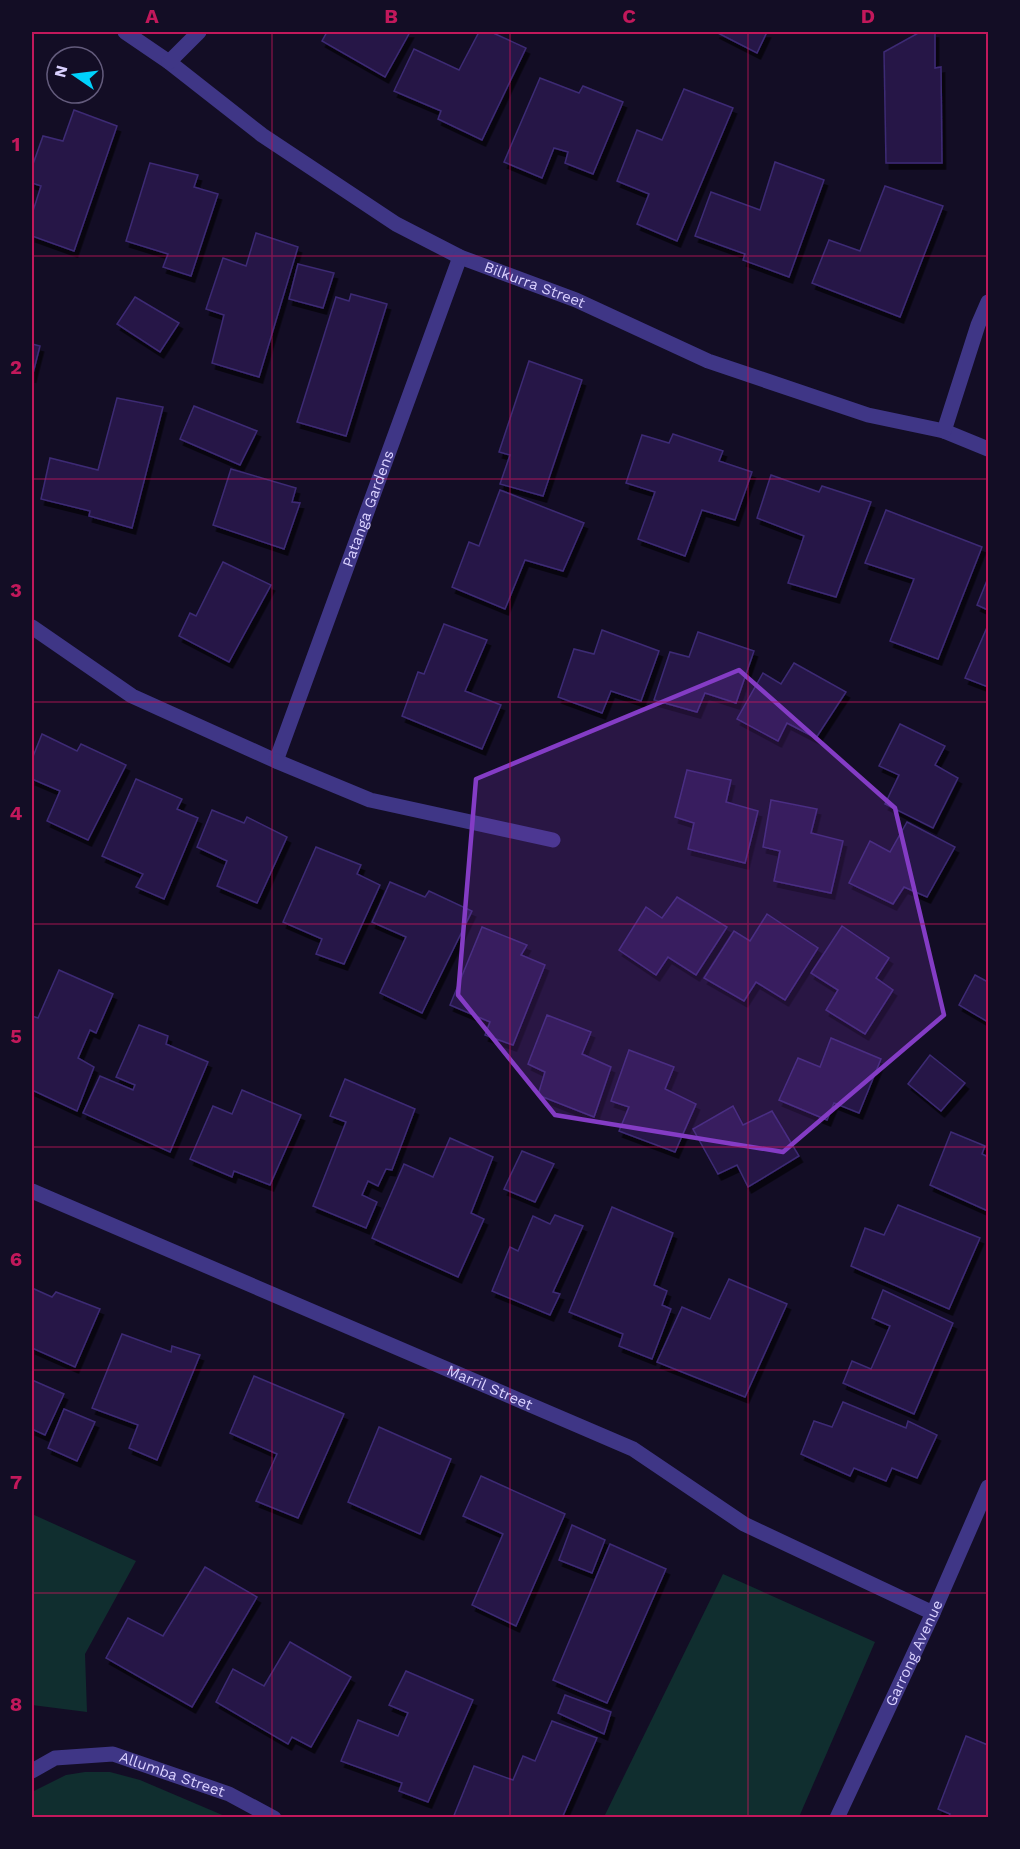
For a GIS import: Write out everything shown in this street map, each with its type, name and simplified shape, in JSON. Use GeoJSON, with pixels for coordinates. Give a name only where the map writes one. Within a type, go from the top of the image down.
{"type":"FeatureCollection","features":[{"type":"Feature","properties":{"kind":"street","name":"Bilkurra Street"},"geometry":{"type":"LineString","coordinates":[[125,32],[169,62],[262,135],[396,224],[460,257],[576,300],[708,361],[868,415],[944,431],[988,448]]}},
{"type":"Feature","properties":{"kind":"street"},"geometry":{"type":"LineString","coordinates":[[169,62],[199,32]]}},
{"type":"Feature","properties":{"kind":"street","name":"Patanga Gardens"},"geometry":{"type":"LineString","coordinates":[[276,761],[460,257]]}},
{"type":"Feature","properties":{"kind":"street"},"geometry":{"type":"LineString","coordinates":[[944,431],[978,325],[988,302]]}},
{"type":"Feature","properties":{"kind":"street"},"geometry":{"type":"LineString","coordinates":[[32,627],[132,696],[276,761],[370,800],[553,840]]}},
{"type":"Feature","properties":{"kind":"street","name":"Marril Street"},"geometry":{"type":"LineString","coordinates":[[32,1191],[633,1449],[744,1524],[933,1613]]}},
{"type":"Feature","properties":{"kind":"street","name":"Garrong Avenue"},"geometry":{"type":"LineString","coordinates":[[837,1818],[933,1613],[988,1487]]}},
{"type":"Feature","properties":{"kind":"street","name":"Allumba Street"},"geometry":{"type":"LineString","coordinates":[[32,1771],[55,1758],[113,1754],[229,1794],[274,1818]]}},
{"type":"Feature","properties":{"kind":"highlighted area"},"geometry":{"type":"Polygon","coordinates":[[[739,670],[895,808],[944,1015],[783,1152],[555,1115],[458,995],[476,779],[739,670]]]}},
{"type":"Feature","properties":{"kind":"green space"},"geometry":{"type":"Polygon","coordinates":[[[32,1514],[136,1561],[85,1654],[87,1712],[32,1705],[32,1514]]]}},
{"type":"Feature","properties":{"kind":"green space"},"geometry":{"type":"Polygon","coordinates":[[[723,1574],[875,1642],[799,1817],[604,1817],[723,1574]]]}},
{"type":"Feature","properties":{"kind":"green space"},"geometry":{"type":"Polygon","coordinates":[[[110,1772],[140,1780],[227,1817],[32,1817],[32,1792],[66,1775],[110,1772]]]}},
{"type":"Feature","properties":{"kind":"building"},"geometry":{"type":"Polygon","coordinates":[[[327,32],[410,32],[385,77],[322,41],[327,32]]]}},
{"type":"Feature","properties":{"kind":"building"},"geometry":{"type":"Polygon","coordinates":[[[479,32],[491,32],[526,48],[482,140],[438,119],[441,111],[394,91],[414,49],[459,70],[479,32]]]}},
{"type":"Feature","properties":{"kind":"building"},"geometry":{"type":"Polygon","coordinates":[[[716,32],[767,32],[757,53],[716,32]]]}},
{"type":"Feature","properties":{"kind":"building"},"geometry":{"type":"Polygon","coordinates":[[[920,32],[935,32],[935,68],[941,67],[942,163],[886,163],[884,52],[920,32]]]}},
{"type":"Feature","properties":{"kind":"building"},"geometry":{"type":"Polygon","coordinates":[[[540,78],[579,93],[583,86],[623,102],[593,174],[565,163],[568,152],[554,148],[542,178],[504,162],[540,78]]]}},
{"type":"Feature","properties":{"kind":"building"},"geometry":{"type":"Polygon","coordinates":[[[684,89],[733,108],[677,241],[637,224],[649,194],[617,181],[637,130],[662,140],[684,89]]]}},
{"type":"Feature","properties":{"kind":"building"},"geometry":{"type":"Polygon","coordinates":[[[74,110],[117,126],[74,251],[32,236],[32,214],[41,186],[32,183],[32,167],[43,136],[63,141],[74,110]]]}},
{"type":"Feature","properties":{"kind":"building"},"geometry":{"type":"Polygon","coordinates":[[[775,162],[824,180],[789,277],[743,260],[745,254],[695,236],[711,192],[760,210],[775,162]]]}},
{"type":"Feature","properties":{"kind":"building"},"geometry":{"type":"Polygon","coordinates":[[[150,163],[198,175],[194,187],[218,194],[191,276],[163,267],[168,254],[126,241],[150,163]]]}},
{"type":"Feature","properties":{"kind":"building"},"geometry":{"type":"Polygon","coordinates":[[[885,186],[943,206],[900,317],[812,283],[829,240],[860,251],[885,186]]]}},
{"type":"Feature","properties":{"kind":"building"},"geometry":{"type":"Polygon","coordinates":[[[256,233],[298,247],[259,377],[212,363],[224,315],[206,309],[223,258],[246,266],[256,233]]]}},
{"type":"Feature","properties":{"kind":"building"},"geometry":{"type":"Polygon","coordinates":[[[298,264],[334,273],[323,308],[289,299],[298,264]]]}},
{"type":"Feature","properties":{"kind":"building"},"geometry":{"type":"Polygon","coordinates":[[[351,294],[387,304],[346,436],[297,422],[336,297],[349,301],[351,294]]]}},
{"type":"Feature","properties":{"kind":"building"},"geometry":{"type":"Polygon","coordinates":[[[135,297],[179,323],[160,352],[117,324],[135,297]]]}},
{"type":"Feature","properties":{"kind":"building"},"geometry":{"type":"Polygon","coordinates":[[[32,344],[40,346],[32,377],[32,344]]]}},
{"type":"Feature","properties":{"kind":"building"},"geometry":{"type":"Polygon","coordinates":[[[529,361],[582,380],[543,496],[500,484],[510,455],[499,452],[529,361]]]}},
{"type":"Feature","properties":{"kind":"building"},"geometry":{"type":"Polygon","coordinates":[[[117,398],[163,407],[132,528],[89,516],[90,511],[41,499],[50,458],[98,470],[117,398]]]}},
{"type":"Feature","properties":{"kind":"building"},"geometry":{"type":"Polygon","coordinates":[[[194,406],[257,431],[240,465],[180,439],[194,406]]]}},
{"type":"Feature","properties":{"kind":"building"},"geometry":{"type":"Polygon","coordinates":[[[673,434],[723,451],[719,461],[752,472],[735,520],[702,510],[685,556],[638,539],[655,492],[626,483],[642,435],[669,443],[673,434]]]}},
{"type":"Feature","properties":{"kind":"building"},"geometry":{"type":"Polygon","coordinates":[[[231,469],[296,488],[292,502],[300,503],[284,549],[213,525],[231,469]]]}},
{"type":"Feature","properties":{"kind":"building"},"geometry":{"type":"Polygon","coordinates":[[[771,475],[819,492],[822,486],[871,502],[836,597],[788,583],[804,536],[757,518],[771,475]]]}},
{"type":"Feature","properties":{"kind":"building"},"geometry":{"type":"Polygon","coordinates":[[[500,490],[584,523],[563,571],[525,560],[505,609],[452,587],[469,542],[479,546],[500,490]]]}},
{"type":"Feature","properties":{"kind":"building"},"geometry":{"type":"Polygon","coordinates":[[[886,510],[982,547],[938,659],[890,641],[914,579],[865,563],[886,510]]]}},
{"type":"Feature","properties":{"kind":"building"},"geometry":{"type":"Polygon","coordinates":[[[223,562],[271,585],[229,662],[179,636],[190,613],[196,616],[223,562]]]}},
{"type":"Feature","properties":{"kind":"building"},"geometry":{"type":"Polygon","coordinates":[[[988,578],[988,610],[977,605],[988,578]]]}},
{"type":"Feature","properties":{"kind":"building"},"geometry":{"type":"Polygon","coordinates":[[[444,624],[487,640],[465,691],[501,705],[482,749],[402,716],[418,672],[424,674],[444,624]]]}},
{"type":"Feature","properties":{"kind":"building"},"geometry":{"type":"Polygon","coordinates":[[[988,625],[988,687],[965,678],[988,625]]]}},
{"type":"Feature","properties":{"kind":"building"},"geometry":{"type":"Polygon","coordinates":[[[602,630],[659,651],[641,701],[611,691],[602,713],[558,697],[574,649],[594,654],[602,630]]]}},
{"type":"Feature","properties":{"kind":"building"},"geometry":{"type":"Polygon","coordinates":[[[698,632],[754,651],[736,703],[705,693],[697,712],[654,700],[670,652],[689,657],[698,632]]]}},
{"type":"Feature","properties":{"kind":"building"},"geometry":{"type":"Polygon","coordinates":[[[794,663],[846,692],[816,738],[787,723],[778,741],[737,719],[763,673],[781,684],[794,663]]]}},
{"type":"Feature","properties":{"kind":"building"},"geometry":{"type":"Polygon","coordinates":[[[900,724],[945,746],[935,765],[958,778],[933,828],[885,804],[899,775],[879,766],[900,724]]]}},
{"type":"Feature","properties":{"kind":"building"},"geometry":{"type":"Polygon","coordinates":[[[42,734],[77,751],[81,744],[126,765],[88,840],[47,821],[60,791],[32,779],[32,759],[42,734]]]}},
{"type":"Feature","properties":{"kind":"building"},"geometry":{"type":"Polygon","coordinates":[[[687,770],[731,780],[726,802],[758,811],[745,863],[688,849],[694,823],[675,817],[687,770]]]}},
{"type":"Feature","properties":{"kind":"building"},"geometry":{"type":"Polygon","coordinates":[[[136,779],[182,799],[177,809],[198,818],[164,899],[136,887],[143,874],[102,856],[136,779]]]}},
{"type":"Feature","properties":{"kind":"building"},"geometry":{"type":"Polygon","coordinates":[[[771,800],[817,809],[811,833],[843,841],[831,893],[774,881],[780,851],[763,847],[771,800]]]}},
{"type":"Feature","properties":{"kind":"building"},"geometry":{"type":"Polygon","coordinates":[[[212,810],[244,823],[247,817],[287,837],[257,903],[217,886],[227,861],[197,847],[212,810]]]}},
{"type":"Feature","properties":{"kind":"building"},"geometry":{"type":"Polygon","coordinates":[[[907,822],[955,847],[927,897],[904,887],[893,904],[849,883],[870,841],[890,852],[907,822]]]}},
{"type":"Feature","properties":{"kind":"building"},"geometry":{"type":"Polygon","coordinates":[[[316,847],[361,865],[357,874],[380,885],[344,964],[316,954],[322,939],[283,922],[316,847]]]}},
{"type":"Feature","properties":{"kind":"building"},"geometry":{"type":"Polygon","coordinates":[[[390,882],[425,897],[429,891],[472,911],[422,1013],[380,993],[406,937],[372,922],[390,882]]]}},
{"type":"Feature","properties":{"kind":"building"},"geometry":{"type":"Polygon","coordinates":[[[677,897],[727,927],[696,975],[668,957],[656,975],[619,950],[646,907],[662,918],[677,897]]]}},
{"type":"Feature","properties":{"kind":"building"},"geometry":{"type":"Polygon","coordinates":[[[767,914],[818,948],[785,1000],[756,982],[744,1001],[704,978],[734,931],[750,941],[767,914]]]}},
{"type":"Feature","properties":{"kind":"building"},"geometry":{"type":"Polygon","coordinates":[[[842,926],[889,958],[876,978],[893,990],[865,1034],[826,1010],[838,990],[811,973],[842,926]]]}},
{"type":"Feature","properties":{"kind":"building"},"geometry":{"type":"Polygon","coordinates":[[[482,927],[527,945],[521,955],[545,965],[513,1045],[485,1035],[490,1022],[450,1005],[482,927]]]}},
{"type":"Feature","properties":{"kind":"building"},"geometry":{"type":"Polygon","coordinates":[[[59,970],[113,994],[96,1033],[90,1030],[78,1058],[94,1067],[77,1111],[32,1090],[32,1016],[38,1018],[59,970]]]}},
{"type":"Feature","properties":{"kind":"building"},"geometry":{"type":"Polygon","coordinates":[[[975,975],[988,982],[988,1022],[959,1005],[975,975]]]}},
{"type":"Feature","properties":{"kind":"building"},"geometry":{"type":"Polygon","coordinates":[[[547,1015],[591,1032],[582,1054],[611,1067],[594,1117],[538,1095],[545,1072],[528,1064],[547,1015]]]}},
{"type":"Feature","properties":{"kind":"building"},"geometry":{"type":"Polygon","coordinates":[[[139,1025],[168,1036],[166,1044],[208,1062],[170,1152],[83,1113],[100,1076],[133,1090],[135,1085],[116,1077],[139,1025]]]}},
{"type":"Feature","properties":{"kind":"building"},"geometry":{"type":"Polygon","coordinates":[[[831,1038],[881,1059],[859,1113],[834,1103],[827,1120],[779,1100],[798,1058],[820,1067],[831,1038]]]}},
{"type":"Feature","properties":{"kind":"building"},"geometry":{"type":"Polygon","coordinates":[[[629,1050],[674,1067],[665,1089],[696,1104],[675,1152],[619,1131],[629,1107],[611,1101],[629,1050]]]}},
{"type":"Feature","properties":{"kind":"building"},"geometry":{"type":"Polygon","coordinates":[[[930,1055],[965,1083],[941,1111],[908,1084],[930,1055]]]}},
{"type":"Feature","properties":{"kind":"building"},"geometry":{"type":"Polygon","coordinates":[[[345,1079],[415,1109],[392,1170],[386,1169],[378,1186],[368,1181],[362,1195],[377,1202],[366,1228],[313,1206],[346,1122],[330,1116],[345,1079]]]}},
{"type":"Feature","properties":{"kind":"building"},"geometry":{"type":"Polygon","coordinates":[[[242,1090],[301,1115],[270,1185],[234,1171],[232,1177],[190,1159],[213,1106],[232,1114],[242,1090]]]}},
{"type":"Feature","properties":{"kind":"building"},"geometry":{"type":"Polygon","coordinates":[[[733,1106],[743,1125],[772,1111],[799,1156],[748,1187],[737,1165],[718,1174],[693,1129],[733,1106]]]}},
{"type":"Feature","properties":{"kind":"building"},"geometry":{"type":"Polygon","coordinates":[[[951,1132],[985,1146],[982,1154],[988,1157],[988,1211],[930,1185],[951,1132]]]}},
{"type":"Feature","properties":{"kind":"building"},"geometry":{"type":"Polygon","coordinates":[[[450,1138],[493,1157],[471,1213],[484,1219],[458,1277],[372,1238],[404,1164],[433,1177],[450,1138]]]}},
{"type":"Feature","properties":{"kind":"building"},"geometry":{"type":"Polygon","coordinates":[[[522,1151],[554,1164],[535,1202],[504,1189],[522,1151]]]}},
{"type":"Feature","properties":{"kind":"building"},"geometry":{"type":"Polygon","coordinates":[[[898,1205],[980,1238],[949,1309],[851,1266],[865,1228],[884,1235],[898,1205]]]}},
{"type":"Feature","properties":{"kind":"building"},"geometry":{"type":"Polygon","coordinates":[[[612,1207],[673,1233],[654,1285],[667,1291],[662,1305],[671,1309],[652,1359],[619,1346],[623,1334],[569,1312],[612,1207]]]}},
{"type":"Feature","properties":{"kind":"building"},"geometry":{"type":"Polygon","coordinates":[[[555,1215],[583,1226],[553,1292],[560,1294],[550,1315],[492,1291],[510,1247],[518,1251],[533,1216],[550,1224],[555,1215]]]}},
{"type":"Feature","properties":{"kind":"building"},"geometry":{"type":"Polygon","coordinates":[[[729,1279],[787,1304],[745,1397],[657,1362],[682,1307],[710,1319],[729,1279]]]}},
{"type":"Feature","properties":{"kind":"building"},"geometry":{"type":"Polygon","coordinates":[[[32,1288],[52,1297],[56,1292],[100,1309],[75,1367],[32,1348],[32,1288]]]}},
{"type":"Feature","properties":{"kind":"building"},"geometry":{"type":"Polygon","coordinates":[[[883,1290],[953,1323],[914,1414],[843,1383],[852,1361],[871,1369],[890,1326],[872,1318],[883,1290]]]}},
{"type":"Feature","properties":{"kind":"building"},"geometry":{"type":"Polygon","coordinates":[[[122,1334],[171,1352],[172,1346],[200,1355],[157,1460],[129,1448],[138,1425],[92,1408],[122,1334]]]}},
{"type":"Feature","properties":{"kind":"building"},"geometry":{"type":"Polygon","coordinates":[[[254,1376],[344,1414],[298,1518],[256,1501],[277,1454],[230,1433],[254,1376]]]}},
{"type":"Feature","properties":{"kind":"building"},"geometry":{"type":"Polygon","coordinates":[[[32,1380],[64,1394],[45,1435],[32,1429],[32,1380]]]}},
{"type":"Feature","properties":{"kind":"building"},"geometry":{"type":"Polygon","coordinates":[[[843,1402],[906,1428],[908,1421],[937,1435],[917,1478],[892,1468],[886,1481],[854,1468],[850,1476],[801,1454],[814,1421],[832,1427],[843,1402]]]}},
{"type":"Feature","properties":{"kind":"building"},"geometry":{"type":"Polygon","coordinates":[[[64,1409],[95,1422],[77,1461],[48,1448],[64,1409]]]}},
{"type":"Feature","properties":{"kind":"building"},"geometry":{"type":"Polygon","coordinates":[[[379,1427],[451,1459],[420,1534],[348,1502],[379,1427]]]}},
{"type":"Feature","properties":{"kind":"building"},"geometry":{"type":"Polygon","coordinates":[[[481,1476],[565,1514],[516,1626],[472,1605],[503,1534],[463,1516],[481,1476]]]}},
{"type":"Feature","properties":{"kind":"building"},"geometry":{"type":"Polygon","coordinates":[[[572,1525],[605,1540],[592,1573],[559,1560],[572,1525]]]}},
{"type":"Feature","properties":{"kind":"building"},"geometry":{"type":"Polygon","coordinates":[[[610,1544],[666,1569],[607,1703],[553,1680],[610,1544]]]}},
{"type":"Feature","properties":{"kind":"building"},"geometry":{"type":"Polygon","coordinates":[[[205,1567],[257,1597],[192,1707],[106,1658],[128,1618],[163,1636],[205,1567]]]}},
{"type":"Feature","properties":{"kind":"building"},"geometry":{"type":"Polygon","coordinates":[[[290,1642],[351,1677],[311,1747],[292,1737],[288,1744],[216,1702],[233,1669],[264,1686],[290,1642]]]}},
{"type":"Feature","properties":{"kind":"building"},"geometry":{"type":"Polygon","coordinates":[[[406,1671],[473,1700],[428,1802],[399,1791],[402,1783],[341,1761],[358,1720],[398,1736],[408,1713],[389,1705],[406,1671]]]}},
{"type":"Feature","properties":{"kind":"building"},"geometry":{"type":"Polygon","coordinates":[[[565,1695],[611,1712],[604,1734],[558,1713],[565,1695]]]}},
{"type":"Feature","properties":{"kind":"building"},"geometry":{"type":"Polygon","coordinates":[[[552,1721],[597,1738],[562,1818],[453,1818],[474,1766],[513,1780],[523,1756],[535,1761],[552,1721]]]}},
{"type":"Feature","properties":{"kind":"building"},"geometry":{"type":"Polygon","coordinates":[[[966,1736],[988,1745],[988,1818],[949,1818],[950,1814],[938,1809],[966,1736]]]}}]}
